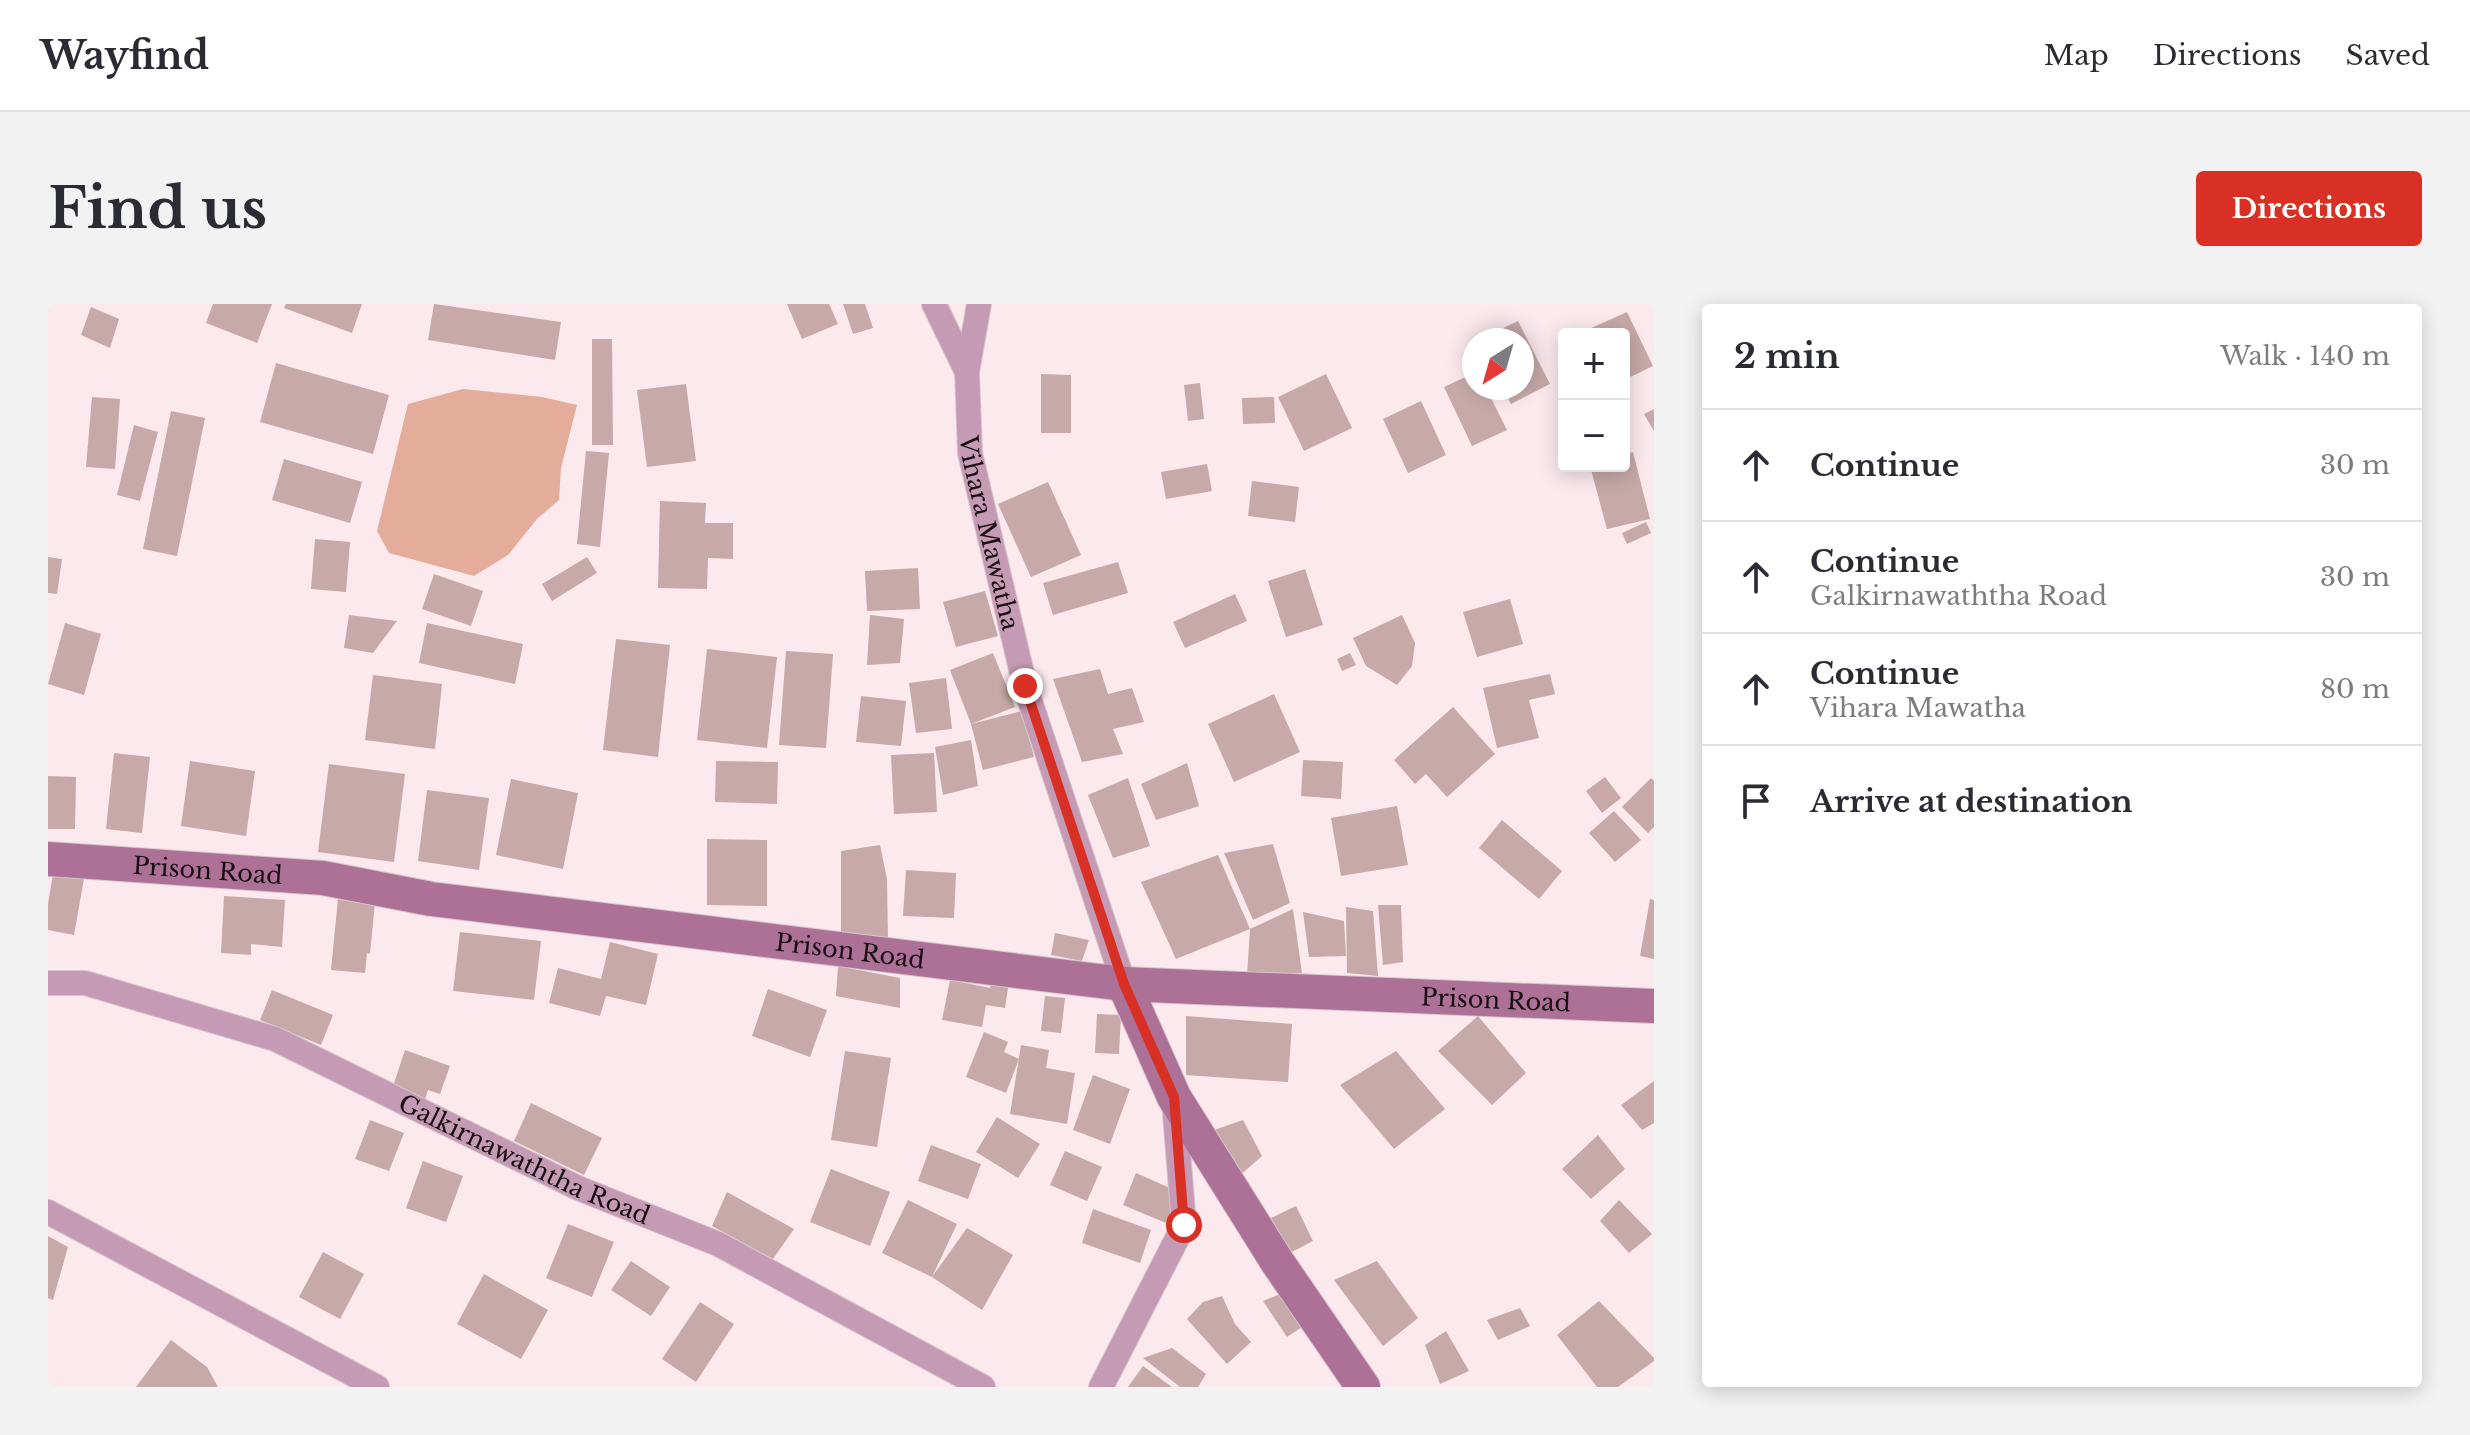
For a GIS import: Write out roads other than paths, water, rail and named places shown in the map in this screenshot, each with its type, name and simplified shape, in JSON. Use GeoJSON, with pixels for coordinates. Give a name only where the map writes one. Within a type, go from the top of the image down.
{"type":"FeatureCollection","features":[{"type":"Feature","properties":{"kind":"street"},"geometry":{"type":"LineString","coordinates":[[934,304],[967,372]]}},
{"type":"Feature","properties":{"kind":"street","name":"Vihara Mawatha"},"geometry":{"type":"LineString","coordinates":[[979,304],[967,372],[970,453],[1025,686],[1124,984]]}},
{"type":"Feature","properties":{"kind":"street","name":"Prison Road"},"geometry":{"type":"LineString","coordinates":[[48,859],[323,878],[431,899],[1124,984],[1654,1006]]}},
{"type":"Feature","properties":{"kind":"street","name":"Galkirnawaththa Road"},"geometry":{"type":"LineString","coordinates":[[48,983],[85,983],[275,1039],[578,1188],[718,1244],[983,1387]]}},
{"type":"Feature","properties":{"kind":"street"},"geometry":{"type":"LineString","coordinates":[[1124,984],[1174,1097],[1278,1263],[1363,1387]]}},
{"type":"Feature","properties":{"kind":"street"},"geometry":{"type":"LineString","coordinates":[[1101,1387],[1184,1225],[1174,1097]]}},
{"type":"Feature","properties":{"kind":"street"},"geometry":{"type":"LineString","coordinates":[[48,1212],[377,1387]]}}]}
